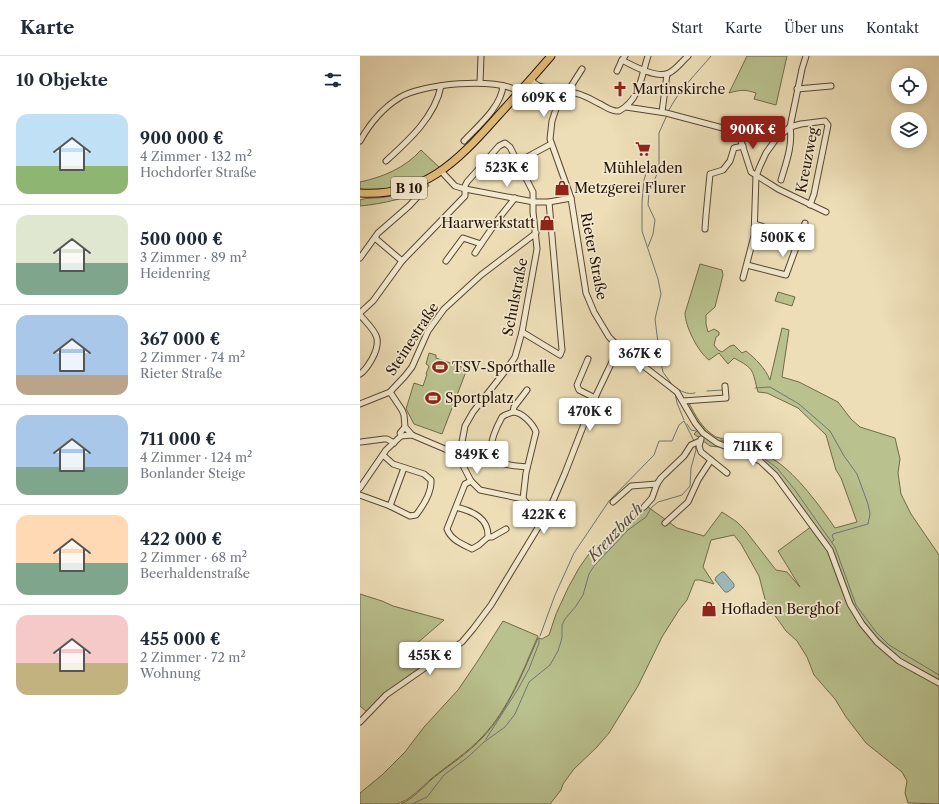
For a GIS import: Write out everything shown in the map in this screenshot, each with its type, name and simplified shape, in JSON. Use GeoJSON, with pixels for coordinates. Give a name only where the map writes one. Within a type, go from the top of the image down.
{"type":"FeatureCollection","features":[{"type":"Feature","properties":{"kind":"main road","name":"B 10"},"geometry":{"type":"LineString","coordinates":[[360,193],[381,193],[404,189],[424,182],[454,162],[471,146],[551,56]]}},
{"type":"Feature","properties":{"kind":"street"},"geometry":{"type":"LineString","coordinates":[[480,84],[481,56]]}},
{"type":"Feature","properties":{"kind":"street"},"geometry":{"type":"LineString","coordinates":[[531,79],[536,85],[562,92],[568,91],[593,100],[615,112],[626,107],[634,98],[648,56]]}},
{"type":"Feature","properties":{"kind":"street"},"geometry":{"type":"LineString","coordinates":[[617,71],[624,58],[640,70],[658,74],[667,74],[688,56]]}},
{"type":"Feature","properties":{"kind":"street"},"geometry":{"type":"LineString","coordinates":[[781,180],[790,147],[790,127],[797,89],[806,56]]}},
{"type":"Feature","properties":{"kind":"street"},"geometry":{"type":"LineString","coordinates":[[568,91],[582,69]]}},
{"type":"Feature","properties":{"kind":"street"},"geometry":{"type":"LineString","coordinates":[[666,113],[667,74]]}},
{"type":"Feature","properties":{"kind":"street"},"geometry":{"type":"LineString","coordinates":[[360,141],[366,131],[384,110],[400,97],[415,90],[441,86],[480,84],[512,87],[519,92]]}},
{"type":"Feature","properties":{"kind":"street"},"geometry":{"type":"LineString","coordinates":[[386,161],[407,142],[430,112],[435,105],[441,86]]}},
{"type":"Feature","properties":{"kind":"street"},"geometry":{"type":"LineString","coordinates":[[464,141],[497,104],[501,97],[503,86]]}},
{"type":"Feature","properties":{"kind":"street"},"geometry":{"type":"LineString","coordinates":[[797,89],[831,86]]}},
{"type":"Feature","properties":{"kind":"street","name":"Rieter Straße"},"geometry":{"type":"LineString","coordinates":[[562,92],[562,97],[556,108],[552,121],[550,134],[551,144],[571,198],[584,284],[588,299],[600,324],[619,347],[678,393],[695,422],[705,434],[717,443],[756,459],[771,471],[830,550],[850,604],[871,635],[894,657],[910,668],[939,682]]}},
{"type":"Feature","properties":{"kind":"street"},"geometry":{"type":"LineString","coordinates":[[626,107],[666,113],[730,129],[737,134],[743,146],[751,172],[778,189],[826,212]]}},
{"type":"Feature","properties":{"kind":"street","name":"Kreuzweg"},"geometry":{"type":"LineString","coordinates":[[756,176],[766,153],[774,142],[790,127],[825,121],[828,125],[814,194],[810,205]]}},
{"type":"Feature","properties":{"kind":"street","name":"Schulstraße"},"geometry":{"type":"LineString","coordinates":[[461,447],[465,426],[473,412],[511,363],[517,351],[522,332],[537,249],[533,192],[510,147],[505,144],[499,146],[467,182],[465,189]]}},
{"type":"Feature","properties":{"kind":"street"},"geometry":{"type":"LineString","coordinates":[[518,162],[551,144]]}},
{"type":"Feature","properties":{"kind":"street"},"geometry":{"type":"LineString","coordinates":[[705,229],[710,174],[724,170],[730,161],[734,148],[743,146]]}},
{"type":"Feature","properties":{"kind":"street"},"geometry":{"type":"LineString","coordinates":[[441,171],[455,186],[465,189],[534,202],[549,202],[571,198]]}},
{"type":"Feature","properties":{"kind":"street"},"geometry":{"type":"LineString","coordinates":[[743,278],[754,236],[756,176]]}},
{"type":"Feature","properties":{"kind":"street"},"geometry":{"type":"LineString","coordinates":[[360,374],[368,365],[378,345],[377,337],[360,314],[373,301],[402,261],[465,196],[465,189]]}},
{"type":"Feature","properties":{"kind":"street"},"geometry":{"type":"LineString","coordinates":[[360,258],[374,238],[418,198],[422,192]]}},
{"type":"Feature","properties":{"kind":"street"},"geometry":{"type":"LineString","coordinates":[[475,253],[515,198]]}},
{"type":"Feature","properties":{"kind":"street"},"geometry":{"type":"LineString","coordinates":[[522,332],[560,355],[562,350],[549,202]]}},
{"type":"Feature","properties":{"kind":"street"},"geometry":{"type":"LineString","coordinates":[[747,265],[786,275],[805,223]]}},
{"type":"Feature","properties":{"kind":"street"},"geometry":{"type":"LineString","coordinates":[[755,224],[776,231],[801,235]]}},
{"type":"Feature","properties":{"kind":"street","name":"Steinestraße"},"geometry":{"type":"LineString","coordinates":[[360,404],[390,392],[412,367],[428,331],[444,309],[481,275],[536,233]]}},
{"type":"Feature","properties":{"kind":"street"},"geometry":{"type":"LineString","coordinates":[[374,238],[402,261]]}},
{"type":"Feature","properties":{"kind":"street"},"geometry":{"type":"LineString","coordinates":[[446,261],[463,238],[481,244]]}},
{"type":"Feature","properties":{"kind":"street"},"geometry":{"type":"LineString","coordinates":[[360,722],[386,695],[462,642],[484,615],[544,518],[565,473],[595,398],[619,347]]}},
{"type":"Feature","properties":{"kind":"street"},"geometry":{"type":"LineString","coordinates":[[588,359],[577,385],[579,390],[595,398]]}},
{"type":"Feature","properties":{"kind":"street"},"geometry":{"type":"LineString","coordinates":[[683,401],[726,398],[725,389]]}},
{"type":"Feature","properties":{"kind":"street"},"geometry":{"type":"LineString","coordinates":[[513,412],[514,407],[527,390]]}},
{"type":"Feature","properties":{"kind":"street"},"geometry":{"type":"LineString","coordinates":[[390,392],[404,415],[405,427],[412,435],[458,456],[471,481],[480,490],[523,499],[536,513],[544,518]]}},
{"type":"Feature","properties":{"kind":"street"},"geometry":{"type":"LineString","coordinates":[[523,499],[527,467],[536,432],[531,424],[520,414],[513,412],[509,413],[502,418],[490,448],[492,455],[496,460],[504,463],[527,467]]}},
{"type":"Feature","properties":{"kind":"street"},"geometry":{"type":"LineString","coordinates":[[402,436],[401,430],[405,427]]}},
{"type":"Feature","properties":{"kind":"street"},"geometry":{"type":"LineString","coordinates":[[644,507],[652,498],[656,484],[684,456],[691,445],[705,434]]}},
{"type":"Feature","properties":{"kind":"street"},"geometry":{"type":"LineString","coordinates":[[360,488],[383,455],[394,443],[402,436],[412,435]]}},
{"type":"Feature","properties":{"kind":"street"},"geometry":{"type":"LineString","coordinates":[[361,442],[388,439],[394,443]]}},
{"type":"Feature","properties":{"kind":"street"},"geometry":{"type":"LineString","coordinates":[[698,441],[701,452],[726,474]]}},
{"type":"Feature","properties":{"kind":"street"},"geometry":{"type":"LineString","coordinates":[[360,494],[390,506],[403,514],[413,516],[416,515],[422,507],[430,489],[431,480],[428,476],[394,464],[383,455]]}},
{"type":"Feature","properties":{"kind":"street"},"geometry":{"type":"LineString","coordinates":[[665,523],[688,502],[698,480],[711,460]]}},
{"type":"Feature","properties":{"kind":"street"},"geometry":{"type":"LineString","coordinates":[[390,506],[404,468]]}},
{"type":"Feature","properties":{"kind":"street"},"geometry":{"type":"LineString","coordinates":[[471,481],[465,484],[448,529],[449,534],[452,538],[472,548],[479,545],[488,537],[506,529]]}},
{"type":"Feature","properties":{"kind":"street"},"geometry":{"type":"LineString","coordinates":[[613,502],[631,486],[656,484]]}},
{"type":"Feature","properties":{"kind":"street"},"geometry":{"type":"LineString","coordinates":[[456,507],[468,510],[478,515],[488,532],[488,537]]}},
{"type":"Feature","properties":{"kind":"green space"},"geometry":{"type":"Polygon","coordinates":[[[747,56],[787,56],[776,105],[754,99],[756,93],[742,90],[729,93],[747,56]]]}},
{"type":"Feature","properties":{"kind":"green space"},"geometry":{"type":"Polygon","coordinates":[[[421,150],[441,169],[407,185],[390,189],[360,190],[360,182],[401,167],[421,150]]]}},
{"type":"Feature","properties":{"kind":"green space"},"geometry":{"type":"Polygon","coordinates":[[[428,184],[429,186],[422,190],[405,197],[377,204],[360,206],[360,200],[396,195],[428,184]]]}},
{"type":"Feature","properties":{"kind":"green space"},"geometry":{"type":"Polygon","coordinates":[[[700,264],[722,270],[723,275],[715,307],[706,315],[708,332],[714,329],[719,332],[714,345],[718,350],[722,352],[734,345],[742,353],[746,351],[760,364],[770,380],[782,328],[789,330],[782,377],[799,382],[838,402],[851,419],[860,427],[895,438],[900,459],[898,473],[901,494],[911,514],[939,555],[939,680],[916,669],[882,646],[863,623],[852,603],[833,553],[769,467],[729,448],[710,446],[694,434],[701,427],[685,402],[688,401],[699,421],[711,434],[755,450],[784,467],[808,492],[835,528],[857,522],[841,478],[836,470],[826,435],[798,408],[767,393],[758,392],[752,371],[746,365],[734,358],[728,364],[719,353],[709,360],[697,345],[687,325],[685,313],[700,264]]]}},
{"type":"Feature","properties":{"kind":"green space"},"geometry":{"type":"Polygon","coordinates":[[[778,292],[795,297],[792,306],[775,301],[778,292]]]}},
{"type":"Feature","properties":{"kind":"green space","name":"Sportplatz"},"geometry":{"type":"Polygon","coordinates":[[[429,353],[436,355],[436,358],[467,369],[442,434],[414,424],[406,409],[414,383],[423,386],[429,366],[426,364],[429,353]]]}},
{"type":"Feature","properties":{"kind":"green space"},"geometry":{"type":"Polygon","coordinates":[[[648,507],[677,528],[704,536],[722,512],[737,522],[745,530],[776,570],[787,572],[800,587],[778,551],[812,526],[826,546],[849,605],[884,651],[939,683],[939,804],[908,803],[905,793],[907,781],[902,772],[866,743],[846,717],[835,699],[814,675],[807,657],[797,641],[786,631],[766,603],[759,576],[741,544],[734,535],[711,540],[703,567],[714,584],[695,580],[687,600],[662,637],[638,686],[609,733],[574,769],[550,804],[401,804],[414,796],[432,779],[472,748],[484,736],[501,714],[515,690],[538,638],[542,639],[549,635],[556,614],[568,588],[579,568],[593,548],[618,534],[648,507]]]}},
{"type":"Feature","properties":{"kind":"green space"},"geometry":{"type":"Polygon","coordinates":[[[360,594],[393,606],[444,620],[408,651],[421,670],[367,712],[360,706],[360,594]]]}},
{"type":"Feature","properties":{"kind":"green space"},"geometry":{"type":"Polygon","coordinates":[[[503,621],[538,636],[508,702],[492,726],[470,748],[431,779],[415,794],[401,803],[360,804],[360,793],[382,775],[405,752],[424,727],[458,690],[503,621]]]}},
{"type":"Feature","properties":{"kind":"water"},"geometry":{"type":"Polygon","coordinates":[[[724,572],[734,584],[734,587],[728,592],[725,592],[715,580],[716,577],[724,572]]]}},
{"type":"Feature","properties":{"kind":"waterway"},"geometry":{"type":"LineString","coordinates":[[668,112],[682,90],[711,56]]}},
{"type":"Feature","properties":{"kind":"waterway"},"geometry":{"type":"LineString","coordinates":[[648,247],[653,234],[655,220],[648,205],[649,193],[659,165],[659,133],[667,115]]}},
{"type":"Feature","properties":{"kind":"waterway"},"geometry":{"type":"LineString","coordinates":[[659,165],[651,166],[647,170],[644,180],[642,231],[658,279],[661,294],[655,319],[660,359],[663,372],[673,386]]}},
{"type":"Feature","properties":{"kind":"waterway"},"geometry":{"type":"LineString","coordinates":[[674,387],[687,393],[695,393]]}},
{"type":"Feature","properties":{"kind":"waterway"},"geometry":{"type":"LineString","coordinates":[[755,388],[770,387],[799,404],[830,431],[844,456],[857,474],[868,504],[870,514],[868,524],[833,534],[832,536],[834,540],[832,542]]}},
{"type":"Feature","properties":{"kind":"waterway"},"geometry":{"type":"LineString","coordinates":[[707,391],[723,390]]}},
{"type":"Feature","properties":{"kind":"waterway"},"geometry":{"type":"LineString","coordinates":[[675,393],[677,403],[684,420]]}},
{"type":"Feature","properties":{"kind":"waterway"},"geometry":{"type":"LineString","coordinates":[[540,636],[555,595],[574,553],[609,501],[654,455],[659,441],[672,441],[679,425],[684,421],[694,441]]}},
{"type":"Feature","properties":{"kind":"waterway","name":"Kreuzbach"},"geometry":{"type":"LineString","coordinates":[[687,424],[691,430],[696,431]]}},
{"type":"Feature","properties":{"kind":"waterway"},"geometry":{"type":"LineString","coordinates":[[721,440],[761,456],[777,468],[795,490],[835,547],[856,605],[876,632],[889,645],[939,675]]}},
{"type":"Feature","properties":{"kind":"waterway","name":"Kreuzbach"},"geometry":{"type":"LineString","coordinates":[[412,804],[427,797],[444,775],[505,727],[515,714],[529,682],[550,665],[558,651],[562,638],[562,625],[583,595],[589,574],[594,566],[628,530],[646,517],[651,508],[658,502],[682,495],[690,486],[691,468],[696,450],[695,446]]}},
{"type":"Feature","properties":{"kind":"waterway"},"geometry":{"type":"LineString","coordinates":[[486,739],[529,669],[539,643],[539,638]]}},
{"type":"Feature","properties":{"kind":"place","name":"Martinskirche"},"geometry":{"type":"Point","coordinates":[620,89]}},
{"type":"Feature","properties":{"kind":"place","name":"Mühleladen"},"geometry":{"type":"Point","coordinates":[643,149]}},
{"type":"Feature","properties":{"kind":"place","name":"Metzgerei Flurer"},"geometry":{"type":"Point","coordinates":[562,188]}},
{"type":"Feature","properties":{"kind":"place","name":"Haarwerkstatt"},"geometry":{"type":"Point","coordinates":[547,223]}},
{"type":"Feature","properties":{"kind":"place","name":"TSV-Sporthalle"},"geometry":{"type":"Point","coordinates":[440,367]}},
{"type":"Feature","properties":{"kind":"place","name":"Sportplatz"},"geometry":{"type":"Point","coordinates":[433,398]}},
{"type":"Feature","properties":{"kind":"place","name":"Hofladen Berghof"},"geometry":{"type":"Point","coordinates":[709,609]}}]}
